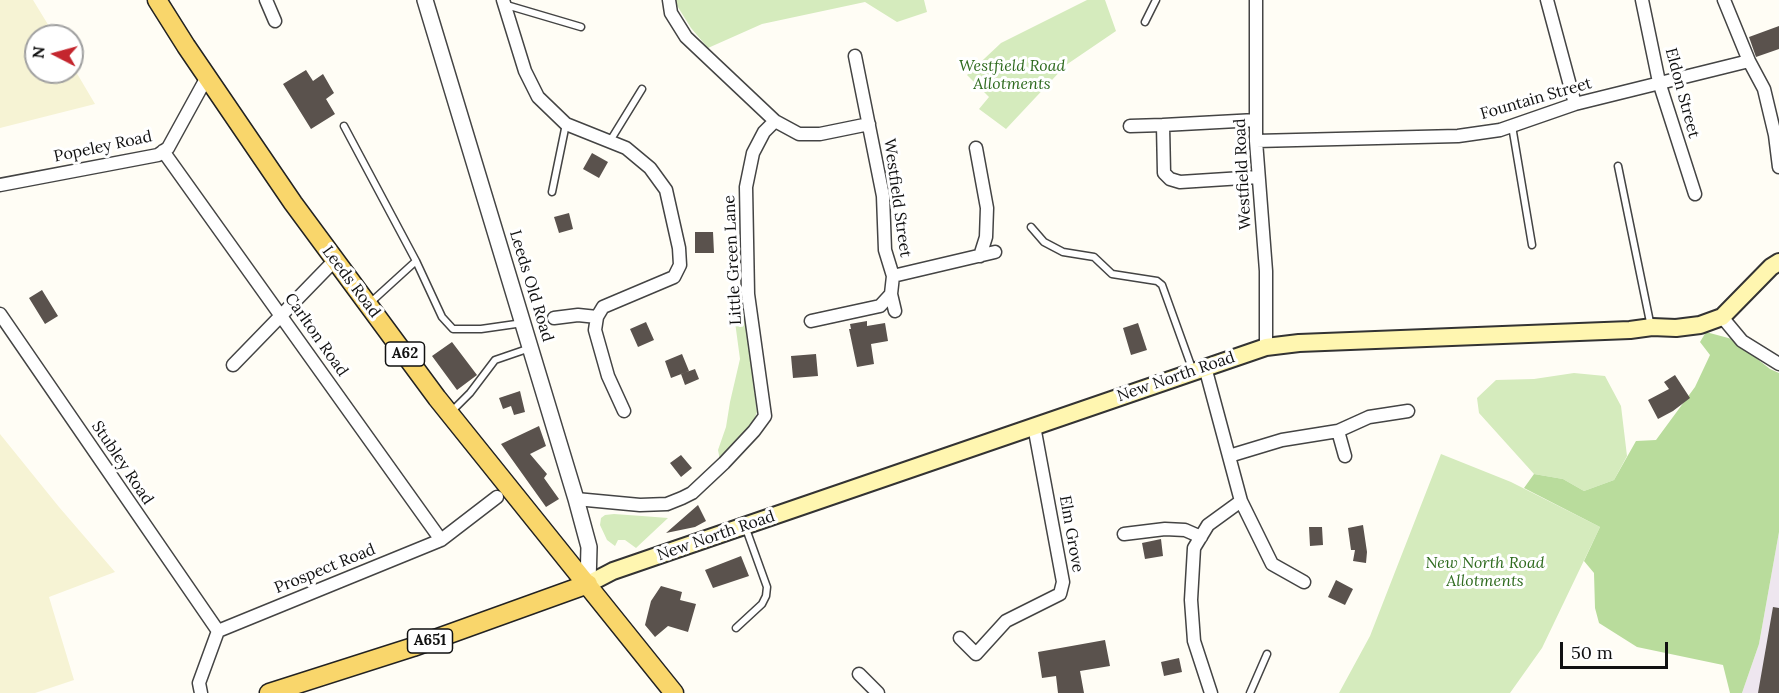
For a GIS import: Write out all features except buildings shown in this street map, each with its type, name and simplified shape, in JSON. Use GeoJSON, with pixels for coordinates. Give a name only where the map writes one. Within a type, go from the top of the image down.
{"type":"FeatureCollection","features":[{"type":"Feature","properties":{"kind":"main road","name":"Leeds Road"},"geometry":{"type":"LineString","coordinates":[[158,0],[293,204],[450,414],[674,693]]}},
{"type":"Feature","properties":{"kind":"main road","name":"New North Road"},"geometry":{"type":"LineString","coordinates":[[588,584],[612,572],[1266,347],[1299,343],[1630,330],[1652,327],[1676,328],[1700,325],[1722,317],[1776,261]]}},
{"type":"Feature","properties":{"kind":"main road","name":"A651"},"geometry":{"type":"LineString","coordinates":[[269,693],[413,647],[588,584]]}},
{"type":"Feature","properties":{"kind":"street"},"geometry":{"type":"LineString","coordinates":[[266,0],[275,21]]}},
{"type":"Feature","properties":{"kind":"street","name":"Leeds Old Road"},"geometry":{"type":"LineString","coordinates":[[425,0],[590,547],[588,584]]}},
{"type":"Feature","properties":{"kind":"street"},"geometry":{"type":"LineString","coordinates":[[669,0],[670,13],[686,37],[775,121]]}},
{"type":"Feature","properties":{"kind":"street","name":"Westfield Road"},"geometry":{"type":"LineString","coordinates":[[1256,0],[1256,141],[1266,271],[1266,347]]}},
{"type":"Feature","properties":{"kind":"street"},"geometry":{"type":"LineString","coordinates":[[1547,0],[1575,104]]}},
{"type":"Feature","properties":{"kind":"street","name":"Eldon Street"},"geometry":{"type":"LineString","coordinates":[[1642,0],[1659,82],[1695,194]]}},
{"type":"Feature","properties":{"kind":"street"},"geometry":{"type":"LineString","coordinates":[[1724,0],[1749,61],[1764,89],[1775,135],[1779,167]]}},
{"type":"Feature","properties":{"kind":"street"},"geometry":{"type":"LineString","coordinates":[[503,2],[525,71],[538,97],[566,124],[626,148],[650,168],[666,190],[679,248],[680,265],[674,277],[603,307],[597,317],[595,330],[608,376],[624,411]]}},
{"type":"Feature","properties":{"kind":"street","name":"Westfield Street"},"geometry":{"type":"LineString","coordinates":[[855,56],[883,196],[885,250],[893,276],[891,294],[895,312]]}},
{"type":"Feature","properties":{"kind":"street","name":"Fountain Street"},"geometry":{"type":"LineString","coordinates":[[1256,141],[1458,136],[1512,126],[1575,104],[1749,61]]}},
{"type":"Feature","properties":{"kind":"street","name":"Popeley Road"},"geometry":{"type":"LineString","coordinates":[[0,185],[158,155],[168,148],[207,77]]}},
{"type":"Feature","properties":{"kind":"street"},"geometry":{"type":"LineString","coordinates":[[1130,126],[1256,120]]}},
{"type":"Feature","properties":{"kind":"street","name":"Westfield Street"},"geometry":{"type":"LineString","coordinates":[[775,121],[799,134],[820,134],[869,124]]}},
{"type":"Feature","properties":{"kind":"street","name":"Little Green Lane"},"geometry":{"type":"LineString","coordinates":[[576,499],[640,505],[667,504],[682,498],[692,493],[724,463],[765,416],[748,294],[746,187],[753,153],[764,132],[775,121]]}},
{"type":"Feature","properties":{"kind":"street"},"geometry":{"type":"LineString","coordinates":[[1163,125],[1164,173],[1170,179],[1180,182],[1258,177]]}},
{"type":"Feature","properties":{"kind":"street"},"geometry":{"type":"LineString","coordinates":[[976,148],[987,208],[986,237],[980,256]]}},
{"type":"Feature","properties":{"kind":"street","name":"Carlton Road"},"geometry":{"type":"LineString","coordinates":[[163,151],[441,540]]}},
{"type":"Feature","properties":{"kind":"street","name":"Westfield Street"},"geometry":{"type":"LineString","coordinates":[[893,276],[995,252]]}},
{"type":"Feature","properties":{"kind":"street"},"geometry":{"type":"LineString","coordinates":[[233,365],[335,260]]}},
{"type":"Feature","properties":{"kind":"street"},"geometry":{"type":"LineString","coordinates":[[811,321],[880,306],[891,294]]}},
{"type":"Feature","properties":{"kind":"street","name":"Stubley Road"},"geometry":{"type":"LineString","coordinates":[[0,314],[218,631]]}},
{"type":"Feature","properties":{"kind":"street"},"geometry":{"type":"LineString","coordinates":[[554,318],[578,315],[597,317]]}},
{"type":"Feature","properties":{"kind":"street"},"geometry":{"type":"LineString","coordinates":[[1722,317],[1742,341],[1777,362]]}},
{"type":"Feature","properties":{"kind":"street"},"geometry":{"type":"LineString","coordinates":[[1199,369],[1229,456],[1240,501],[1272,564],[1304,582]]}},
{"type":"Feature","properties":{"kind":"street"},"geometry":{"type":"LineString","coordinates":[[1229,456],[1282,440],[1338,430],[1370,417],[1408,411]]}},
{"type":"Feature","properties":{"kind":"street","name":"Elm Grove"},"geometry":{"type":"LineString","coordinates":[[960,638],[976,654],[1006,621],[1060,594],[1064,582],[1034,426]]}},
{"type":"Feature","properties":{"kind":"street"},"geometry":{"type":"LineString","coordinates":[[1338,430],[1345,456]]}},
{"type":"Feature","properties":{"kind":"street","name":"Prospect Road"},"geometry":{"type":"LineString","coordinates":[[218,631],[441,540],[497,497]]}},
{"type":"Feature","properties":{"kind":"street"},"geometry":{"type":"LineString","coordinates":[[1211,693],[1194,641],[1191,600],[1194,548],[1208,525],[1240,501]]}},
{"type":"Feature","properties":{"kind":"street"},"geometry":{"type":"LineString","coordinates":[[1124,534],[1165,529],[1185,530],[1201,537]]}},
{"type":"Feature","properties":{"kind":"street"},"geometry":{"type":"LineString","coordinates":[[201,693],[199,683],[218,631]]}},
{"type":"Feature","properties":{"kind":"street"},"geometry":{"type":"LineString","coordinates":[[859,674],[878,693]]}},
{"type":"Feature","properties":{"kind":"lane"},"geometry":{"type":"LineString","coordinates":[[1145,22],[1156,0]]}},
{"type":"Feature","properties":{"kind":"lane"},"geometry":{"type":"LineString","coordinates":[[503,2],[581,27]]}},
{"type":"Feature","properties":{"kind":"lane"},"geometry":{"type":"LineString","coordinates":[[610,142],[642,89]]}},
{"type":"Feature","properties":{"kind":"lane"},"geometry":{"type":"LineString","coordinates":[[552,192],[566,124]]}},
{"type":"Feature","properties":{"kind":"lane"},"geometry":{"type":"LineString","coordinates":[[344,126],[416,261],[442,317],[453,328],[481,329],[523,323]]}},
{"type":"Feature","properties":{"kind":"lane"},"geometry":{"type":"LineString","coordinates":[[1512,126],[1532,245]]}},
{"type":"Feature","properties":{"kind":"lane"},"geometry":{"type":"LineString","coordinates":[[1618,166],[1652,327]]}},
{"type":"Feature","properties":{"kind":"lane"},"geometry":{"type":"LineString","coordinates":[[1031,227],[1044,242],[1063,252],[1094,257],[1112,274],[1158,281],[1162,285],[1199,369]]}},
{"type":"Feature","properties":{"kind":"lane"},"geometry":{"type":"LineString","coordinates":[[368,304],[416,261]]}},
{"type":"Feature","properties":{"kind":"lane"},"geometry":{"type":"LineString","coordinates":[[450,414],[470,393],[495,360],[531,348]]}},
{"type":"Feature","properties":{"kind":"lane"},"geometry":{"type":"LineString","coordinates":[[736,628],[762,604],[766,597],[767,587],[744,526]]}},
{"type":"Feature","properties":{"kind":"lane"},"geometry":{"type":"LineString","coordinates":[[1250,693],[1268,654]]}},
{"type":"Feature","properties":{"kind":"shaded area"},"geometry":{"type":"Polygon","coordinates":[[[0,0],[33,0],[48,24],[24,24],[24,84],[83,84],[95,104],[0,128],[0,0]]]}},
{"type":"Feature","properties":{"kind":"shaded area"},"geometry":{"type":"Polygon","coordinates":[[[0,434],[115,572],[49,597],[74,680],[35,693],[0,693],[0,434]]]}},
{"type":"Feature","properties":{"kind":"shaded area"},"geometry":{"type":"Polygon","coordinates":[[[1779,532],[1779,693],[1742,693],[1759,644],[1779,532]]]}},
{"type":"Feature","properties":{"kind":"green space"},"geometry":{"type":"Polygon","coordinates":[[[676,0],[924,0],[927,12],[897,22],[865,2],[762,24],[708,48],[691,28],[676,4],[676,0]]]}},
{"type":"Feature","properties":{"kind":"green space","name":"Westfield Road Allotments"},"geometry":{"type":"Polygon","coordinates":[[[1087,0],[1105,0],[1116,31],[1066,65],[1006,129],[979,109],[989,97],[967,75],[1001,43],[1087,0]]]}},
{"type":"Feature","properties":{"kind":"green space"},"geometry":{"type":"Polygon","coordinates":[[[733,307],[744,310],[757,412],[752,425],[720,460],[718,450],[726,427],[740,359],[733,307]]]}},
{"type":"Feature","properties":{"kind":"green space"},"geometry":{"type":"Polygon","coordinates":[[[1706,332],[1732,339],[1770,369],[1779,373],[1779,532],[1759,644],[1742,693],[1730,693],[1723,665],[1637,647],[1599,623],[1595,608],[1594,573],[1584,561],[1600,527],[1524,488],[1534,474],[1563,479],[1584,491],[1614,480],[1636,441],[1656,440],[1695,387],[1710,355],[1700,342],[1706,332]]]}},
{"type":"Feature","properties":{"kind":"green space"},"geometry":{"type":"Polygon","coordinates":[[[1574,373],[1605,376],[1621,406],[1627,456],[1614,480],[1584,491],[1563,479],[1534,474],[1479,413],[1477,398],[1496,380],[1534,379],[1574,373]]]}},
{"type":"Feature","properties":{"kind":"green space","name":"New North Road Allotments"},"geometry":{"type":"Polygon","coordinates":[[[1441,454],[1511,482],[1600,527],[1542,648],[1510,693],[1339,693],[1370,636],[1441,454]]]}},
{"type":"Feature","properties":{"kind":"green space"},"geometry":{"type":"Polygon","coordinates":[[[614,514],[668,518],[636,548],[625,540],[618,540],[615,546],[607,540],[600,525],[601,518],[614,514]]]}}]}
